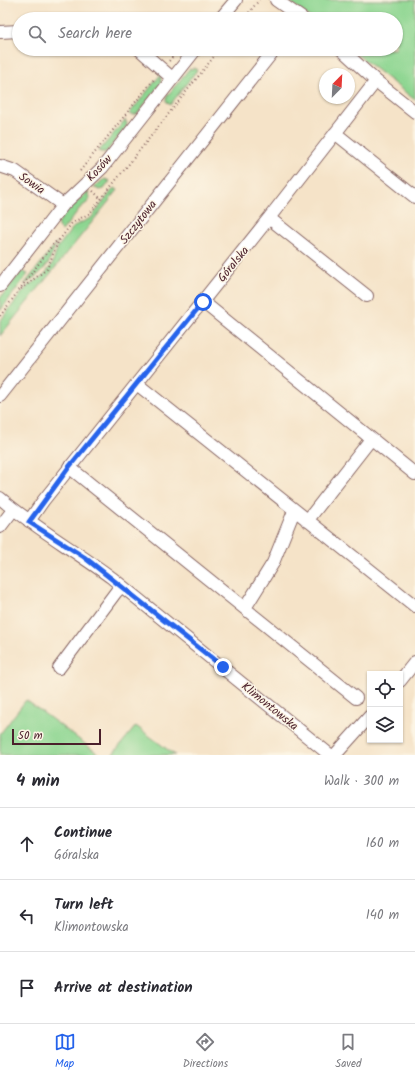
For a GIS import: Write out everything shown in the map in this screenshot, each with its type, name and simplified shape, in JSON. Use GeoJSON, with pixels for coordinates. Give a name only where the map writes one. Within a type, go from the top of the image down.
{"type":"FeatureCollection","features":[{"type":"Feature","properties":{"kind":"street"},"geometry":{"type":"LineString","coordinates":[[226,12],[236,0]]}},
{"type":"Feature","properties":{"kind":"street"},"geometry":{"type":"LineString","coordinates":[[276,0],[293,12]]}},
{"type":"Feature","properties":{"kind":"street"},"geometry":{"type":"LineString","coordinates":[[0,32],[12,31]]}},
{"type":"Feature","properties":{"kind":"street"},"geometry":{"type":"LineString","coordinates":[[147,56],[172,78]]}},
{"type":"Feature","properties":{"kind":"street","name":"Kosów"},"geometry":{"type":"LineString","coordinates":[[1,281],[63,204],[102,168],[190,56]]}},
{"type":"Feature","properties":{"kind":"street","name":"Szczytowa"},"geometry":{"type":"LineString","coordinates":[[0,396],[269,56]]}},
{"type":"Feature","properties":{"kind":"street"},"geometry":{"type":"LineString","coordinates":[[349,56],[376,81],[415,112]]}},
{"type":"Feature","properties":{"kind":"street","name":"Góralska"},"geometry":{"type":"LineString","coordinates":[[29,522],[69,467],[203,302],[376,81]]}},
{"type":"Feature","properties":{"kind":"street"},"geometry":{"type":"LineString","coordinates":[[335,133],[415,197]]}},
{"type":"Feature","properties":{"kind":"street","name":"Sowia"},"geometry":{"type":"LineString","coordinates":[[0,166],[15,171],[63,204]]}},
{"type":"Feature","properties":{"kind":"street"},"geometry":{"type":"LineString","coordinates":[[269,218],[367,296]]}},
{"type":"Feature","properties":{"kind":"street"},"geometry":{"type":"LineString","coordinates":[[203,302],[415,474]]}},
{"type":"Feature","properties":{"kind":"street"},"geometry":{"type":"LineString","coordinates":[[137,384],[294,511],[415,606]]}},
{"type":"Feature","properties":{"kind":"street"},"geometry":{"type":"LineString","coordinates":[[307,521],[371,439]]}},
{"type":"Feature","properties":{"kind":"street"},"geometry":{"type":"LineString","coordinates":[[69,467],[356,698]]}},
{"type":"Feature","properties":{"kind":"street","name":"Klimontowska"},"geometry":{"type":"LineString","coordinates":[[0,498],[29,522],[84,557],[122,586],[330,755]]}},
{"type":"Feature","properties":{"kind":"street"},"geometry":{"type":"LineString","coordinates":[[0,527],[14,510]]}},
{"type":"Feature","properties":{"kind":"street"},"geometry":{"type":"LineString","coordinates":[[245,608],[273,563],[294,511]]}},
{"type":"Feature","properties":{"kind":"street"},"geometry":{"type":"LineString","coordinates":[[59,668],[122,586]]}},
{"type":"Feature","properties":{"kind":"street"},"geometry":{"type":"LineString","coordinates":[[403,677],[415,662]]}},
{"type":"Feature","properties":{"kind":"street"},"geometry":{"type":"LineString","coordinates":[[335,755],[367,719]]}},
{"type":"Feature","properties":{"kind":"path"},"geometry":{"type":"LineString","coordinates":[[250,12],[259,0]]}},
{"type":"Feature","properties":{"kind":"path"},"geometry":{"type":"LineString","coordinates":[[77,174],[173,56]]}},
{"type":"Feature","properties":{"kind":"path"},"geometry":{"type":"LineString","coordinates":[[21,289],[23,283],[54,243],[73,222],[90,213],[214,56]]}},
{"type":"Feature","properties":{"kind":"path"},"geometry":{"type":"LineString","coordinates":[[0,316],[21,289],[47,269],[60,238]]}},
{"type":"Feature","properties":{"kind":"green space"},"geometry":{"type":"Polygon","coordinates":[[[288,0],[415,0],[415,100],[359,56],[403,56],[403,12],[303,12],[288,0]]]}},
{"type":"Feature","properties":{"kind":"green space"},"geometry":{"type":"Polygon","coordinates":[[[194,68],[197,70],[170,105],[166,101],[167,96],[189,69],[194,68]]]}},
{"type":"Feature","properties":{"kind":"green space"},"geometry":{"type":"Polygon","coordinates":[[[161,74],[161,83],[137,114],[129,114],[161,74]]]}},
{"type":"Feature","properties":{"kind":"green space"},"geometry":{"type":"Polygon","coordinates":[[[125,120],[127,123],[126,127],[106,152],[100,152],[99,151],[125,120]]]}},
{"type":"Feature","properties":{"kind":"green space"},"geometry":{"type":"Polygon","coordinates":[[[105,179],[110,181],[104,189],[99,190],[94,187],[105,179]]]}},
{"type":"Feature","properties":{"kind":"green space"},"geometry":{"type":"Polygon","coordinates":[[[114,188],[118,190],[0,336],[0,321],[28,286],[43,276],[52,265],[58,247],[71,230],[76,225],[91,218],[114,188]]]}},
{"type":"Feature","properties":{"kind":"green space"},"geometry":{"type":"Polygon","coordinates":[[[88,192],[90,197],[88,202],[80,208],[62,231],[58,227],[65,213],[88,192]]]}},
{"type":"Feature","properties":{"kind":"green space"},"geometry":{"type":"Polygon","coordinates":[[[57,242],[48,264],[39,274],[24,285],[57,242]]]}},
{"type":"Feature","properties":{"kind":"green space"},"geometry":{"type":"Polygon","coordinates":[[[22,271],[28,274],[0,311],[0,298],[22,271]]]}},
{"type":"Feature","properties":{"kind":"green space"},"geometry":{"type":"Polygon","coordinates":[[[26,700],[100,755],[0,755],[0,734],[26,700]]]}},
{"type":"Feature","properties":{"kind":"green space"},"geometry":{"type":"Polygon","coordinates":[[[136,726],[175,755],[112,755],[136,726]]]}},
{"type":"Feature","properties":{"kind":"route"},"geometry":{"type":"LineString","coordinates":[[203,302],[69,467],[29,522],[84,557],[223,667]]}}]}
